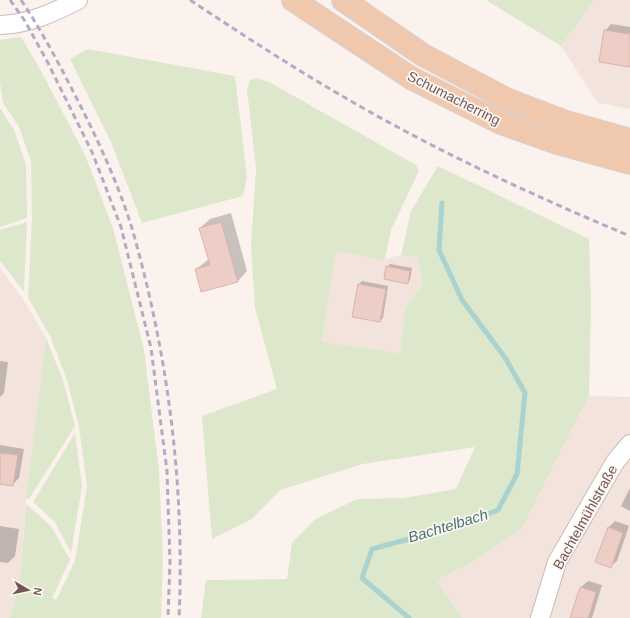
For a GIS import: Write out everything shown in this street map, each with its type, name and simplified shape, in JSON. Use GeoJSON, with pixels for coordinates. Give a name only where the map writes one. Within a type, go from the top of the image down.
{"type":"FeatureCollection","features":[{"type":"Feature","properties":{"kind":"main road","name":"Schumacherring"},"geometry":{"type":"LineString","coordinates":[[293,0],[411,78],[502,123],[557,143],[630,163]]}},
{"type":"Feature","properties":{"kind":"main road","name":"Schumacherring"},"geometry":{"type":"LineString","coordinates":[[343,0],[423,55],[508,100],[563,121],[630,140]]}},
{"type":"Feature","properties":{"kind":"street"},"geometry":{"type":"LineString","coordinates":[[0,25],[51,14],[78,0]]}},
{"type":"Feature","properties":{"kind":"street","name":"Bachtelmühlstraße"},"geometry":{"type":"LineString","coordinates":[[540,618],[557,562],[615,462],[630,444]]}},
{"type":"Feature","properties":{"kind":"shaded area"},"geometry":{"type":"Polygon","coordinates":[[[594,0],[630,0],[630,109],[598,103],[561,46],[594,0]]]}},
{"type":"Feature","properties":{"kind":"shaded area"},"geometry":{"type":"Polygon","coordinates":[[[336,251],[381,260],[401,255],[417,258],[423,283],[405,308],[400,353],[322,342],[336,251]]]}},
{"type":"Feature","properties":{"kind":"shaded area"},"geometry":{"type":"Polygon","coordinates":[[[0,268],[23,299],[46,338],[26,499],[20,582],[10,618],[0,618],[0,268]]]}},
{"type":"Feature","properties":{"kind":"shaded area"},"geometry":{"type":"Polygon","coordinates":[[[589,396],[630,397],[630,618],[462,618],[436,580],[470,564],[522,528],[589,396]]]}},
{"type":"Feature","properties":{"kind":"green space"},"geometry":{"type":"Polygon","coordinates":[[[486,0],[594,0],[561,46],[486,0]]]}},
{"type":"Feature","properties":{"kind":"green space"},"geometry":{"type":"Polygon","coordinates":[[[21,37],[40,69],[85,155],[113,228],[144,350],[159,470],[163,561],[161,618],[10,618],[20,582],[26,504],[51,526],[70,560],[52,598],[56,600],[75,561],[87,486],[79,427],[67,380],[50,336],[28,297],[32,218],[31,161],[19,127],[3,103],[0,82],[0,40],[21,37]]]}},
{"type":"Feature","properties":{"kind":"green space"},"geometry":{"type":"Polygon","coordinates":[[[88,49],[235,76],[247,177],[243,196],[142,223],[111,142],[70,59],[88,49]]]}},
{"type":"Feature","properties":{"kind":"green space"},"geometry":{"type":"Polygon","coordinates":[[[257,78],[269,82],[416,165],[419,171],[391,230],[385,259],[381,260],[336,251],[322,342],[400,353],[405,308],[423,283],[417,258],[401,255],[411,211],[438,166],[589,239],[591,302],[589,396],[522,528],[470,564],[436,580],[462,618],[201,618],[206,580],[287,579],[292,543],[314,520],[357,499],[403,498],[456,489],[475,447],[363,464],[280,490],[252,519],[212,539],[202,416],[277,389],[255,308],[251,246],[256,169],[247,89],[250,80],[257,78]]]}},
{"type":"Feature","properties":{"kind":"green space"},"geometry":{"type":"Polygon","coordinates":[[[0,108],[14,130],[26,164],[27,218],[0,227],[0,108]]]}},
{"type":"Feature","properties":{"kind":"green space"},"geometry":{"type":"Polygon","coordinates":[[[27,222],[24,292],[0,261],[0,230],[27,222]]]}},
{"type":"Feature","properties":{"kind":"green space"},"geometry":{"type":"Polygon","coordinates":[[[46,338],[63,380],[75,426],[29,499],[26,499],[46,338]]]}},
{"type":"Feature","properties":{"kind":"green space"},"geometry":{"type":"Polygon","coordinates":[[[75,433],[82,486],[71,553],[55,522],[33,502],[75,433]]]}},
{"type":"Feature","properties":{"kind":"building"},"geometry":{"type":"Polygon","coordinates":[[[604,30],[630,34],[630,67],[599,62],[604,30]]]}},
{"type":"Feature","properties":{"kind":"building"},"geometry":{"type":"Polygon","coordinates":[[[221,222],[238,282],[201,292],[195,269],[210,265],[199,228],[221,222]]]}},
{"type":"Feature","properties":{"kind":"building"},"geometry":{"type":"Polygon","coordinates":[[[386,266],[410,271],[408,284],[384,279],[386,266]]]}},
{"type":"Feature","properties":{"kind":"building"},"geometry":{"type":"Polygon","coordinates":[[[358,284],[386,289],[380,322],[352,317],[358,284]]]}},
{"type":"Feature","properties":{"kind":"building"},"geometry":{"type":"Polygon","coordinates":[[[0,453],[18,455],[13,486],[0,484],[0,453]]]}},
{"type":"Feature","properties":{"kind":"building"},"geometry":{"type":"Polygon","coordinates":[[[608,527],[623,533],[611,568],[595,562],[608,527]]]}},
{"type":"Feature","properties":{"kind":"building"},"geometry":{"type":"Polygon","coordinates":[[[580,587],[596,592],[591,610],[588,618],[570,618],[580,587]]]}},
{"type":"Feature","properties":{"kind":"waterway","name":"Bachtelbach"},"geometry":{"type":"LineString","coordinates":[[409,618],[362,578],[372,549],[457,526],[498,510],[517,474],[525,393],[506,359],[462,300],[439,250],[442,203]]}},
{"type":"Feature","properties":{"kind":"railway"},"geometry":{"type":"LineString","coordinates":[[10,0],[25,21],[48,63],[92,152],[121,227],[151,348],[167,471],[170,561],[168,618]]}},
{"type":"Feature","properties":{"kind":"railway"},"geometry":{"type":"LineString","coordinates":[[21,0],[57,60],[99,144],[113,176],[131,225],[144,273],[164,370],[176,469],[180,568],[179,618]]}},
{"type":"Feature","properties":{"kind":"railway"},"geometry":{"type":"LineString","coordinates":[[190,0],[289,64],[417,138],[558,205],[630,236]]}}]}
